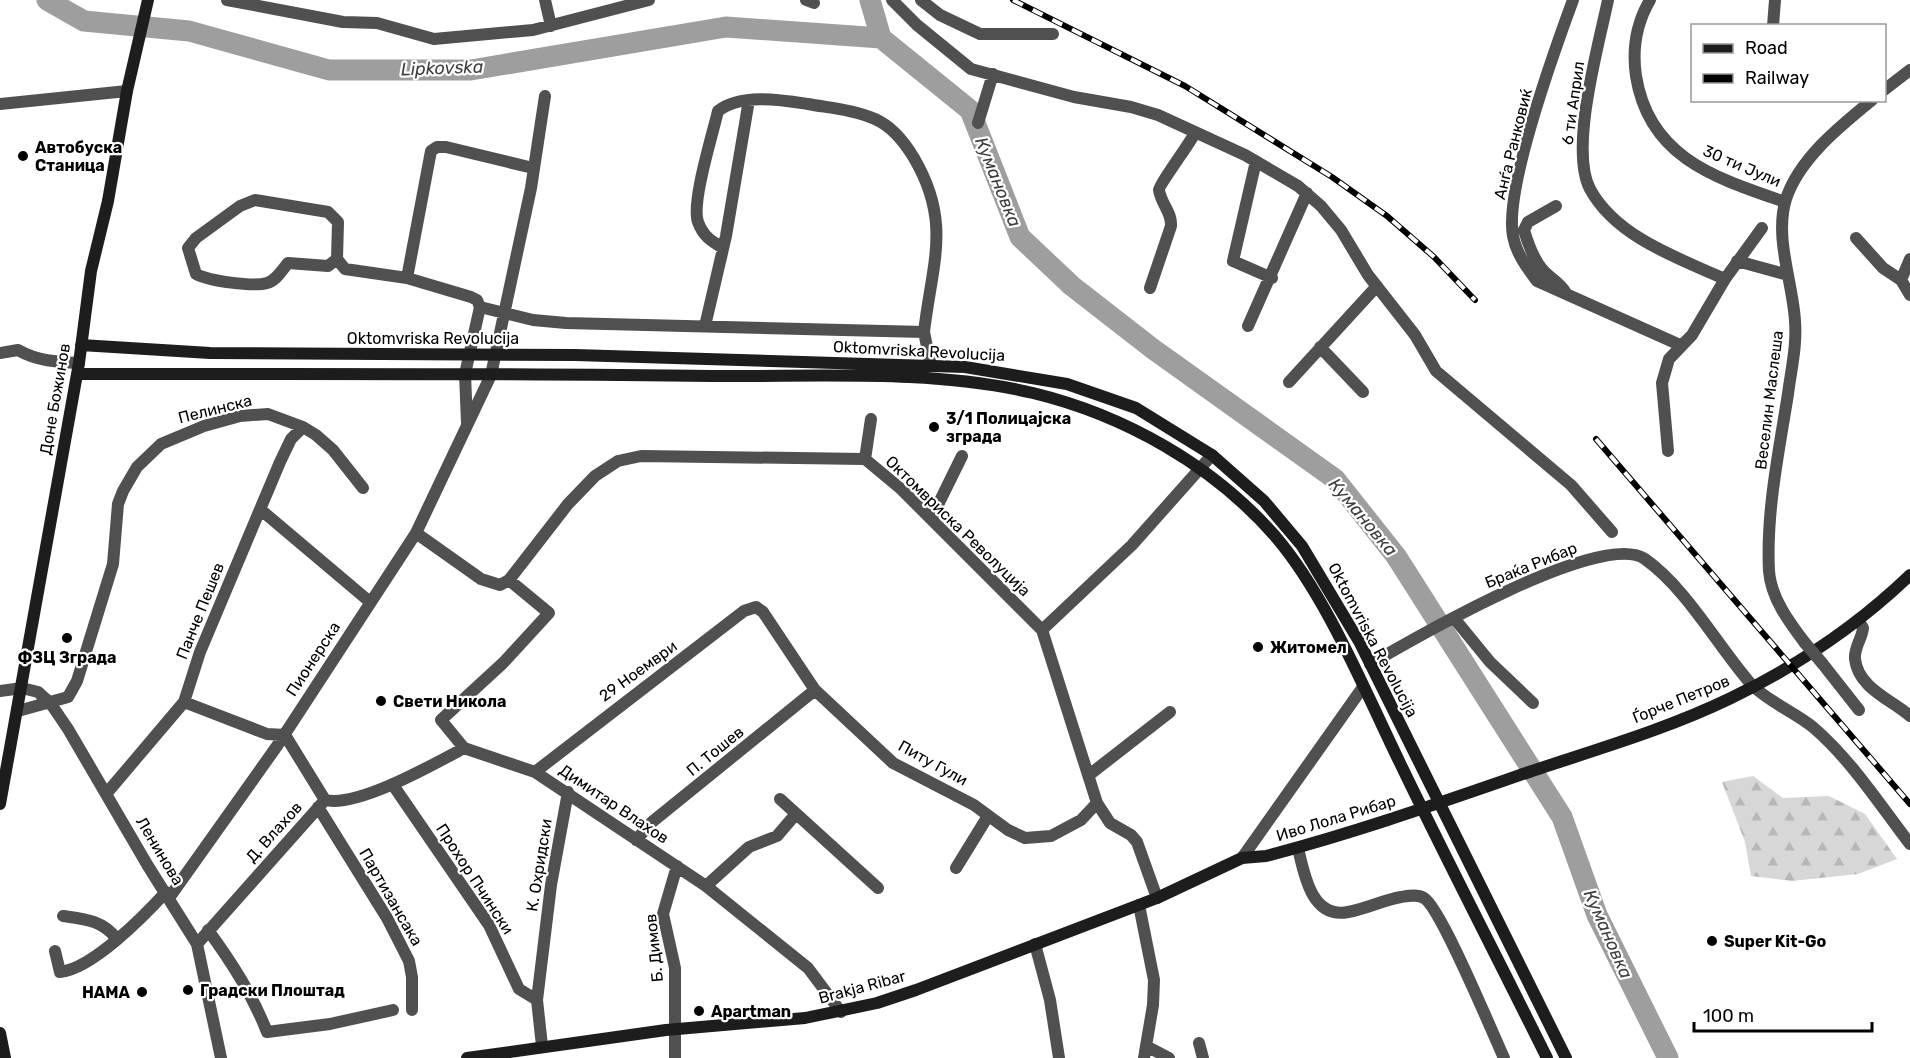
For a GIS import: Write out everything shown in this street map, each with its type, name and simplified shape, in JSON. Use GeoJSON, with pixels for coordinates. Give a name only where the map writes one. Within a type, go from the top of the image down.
{"type":"FeatureCollection","features":[{"type":"Feature","properties":{"kind":"street"},"geometry":{"type":"LineString","coordinates":[[227,0],[343,22],[377,22],[434,39],[517,33],[649,0]]}},
{"type":"Feature","properties":{"kind":"street"},"geometry":{"type":"LineString","coordinates":[[545,0],[551,26]]}},
{"type":"Feature","properties":{"kind":"street"},"geometry":{"type":"LineString","coordinates":[[892,0],[901,12],[971,69],[1074,97],[1131,106],[1158,115],[1256,161],[1307,193],[1341,230],[1377,286],[1415,335],[1436,370],[1571,485],[1612,532]]}},
{"type":"Feature","properties":{"kind":"street"},"geometry":{"type":"LineString","coordinates":[[921,0],[940,15],[980,34],[1053,34]]}},
{"type":"Feature","properties":{"kind":"street","name":"Анѓа Ранковиќ"},"geometry":{"type":"LineString","coordinates":[[1573,0],[1530,135],[1516,190],[1513,237],[1524,264],[1537,281],[1680,345]]}},
{"type":"Feature","properties":{"kind":"street","name":"6 ти Април"},"geometry":{"type":"LineString","coordinates":[[1608,0],[1583,133],[1583,162],[1589,188],[1608,213],[1643,240],[1725,279]]}},
{"type":"Feature","properties":{"kind":"street","name":"30 ти Јули"},"geometry":{"type":"LineString","coordinates":[[1650,0],[1636,33],[1634,61],[1639,93],[1649,119],[1667,145],[1691,163],[1737,185],[1785,202]]}},
{"type":"Feature","properties":{"kind":"street"},"geometry":{"type":"LineString","coordinates":[[1773,24],[1775,0]]}},
{"type":"Feature","properties":{"kind":"street","name":"Доне Божинов"},"geometry":{"type":"LineString","coordinates":[[0,804],[78,369],[91,271],[108,201],[127,91],[147,4]]}},
{"type":"Feature","properties":{"kind":"street"},"geometry":{"type":"LineString","coordinates":[[1886,88],[1910,70]]}},
{"type":"Feature","properties":{"kind":"street"},"geometry":{"type":"LineString","coordinates":[[978,123],[993,74]]}},
{"type":"Feature","properties":{"kind":"street"},"geometry":{"type":"LineString","coordinates":[[0,104],[127,91]]}},
{"type":"Feature","properties":{"kind":"street","name":"Пионерска"},"geometry":{"type":"LineString","coordinates":[[55,951],[60,972],[69,971],[87,962],[168,895],[285,735],[416,533],[491,375],[506,313],[545,96]]}},
{"type":"Feature","properties":{"kind":"street"},"geometry":{"type":"LineString","coordinates":[[723,248],[706,238],[697,219],[698,197],[718,111],[725,106],[749,100],[789,101],[873,118],[891,130],[908,149],[932,194],[937,218],[935,258],[924,332],[931,366]]}},
{"type":"Feature","properties":{"kind":"street"},"geometry":{"type":"LineString","coordinates":[[705,326],[723,248],[749,100]]}},
{"type":"Feature","properties":{"kind":"street","name":"Веселин Маслеша"},"geometry":{"type":"LineString","coordinates":[[1859,710],[1787,620],[1772,588],[1769,571],[1772,508],[1795,350],[1795,321],[1783,222],[1785,202],[1796,178],[1813,155],[1862,103]]}},
{"type":"Feature","properties":{"kind":"street"},"geometry":{"type":"LineString","coordinates":[[1150,288],[1171,226],[1171,216],[1160,194],[1159,185],[1184,155],[1195,133]]}},
{"type":"Feature","properties":{"kind":"street"},"geometry":{"type":"LineString","coordinates":[[407,279],[431,151],[437,147],[446,147],[533,168]]}},
{"type":"Feature","properties":{"kind":"street"},"geometry":{"type":"LineString","coordinates":[[1256,161],[1233,261],[1272,278]]}},
{"type":"Feature","properties":{"kind":"street"},"geometry":{"type":"LineString","coordinates":[[1248,326],[1272,278],[1307,193]]}},
{"type":"Feature","properties":{"kind":"street"},"geometry":{"type":"LineString","coordinates":[[337,259],[328,266],[288,263],[278,276],[266,284],[204,278],[196,274],[188,248],[196,238],[240,206],[255,200],[328,212],[338,222],[337,259],[345,268],[407,279],[471,297],[477,300],[480,307],[533,320],[566,323],[924,332]]}},
{"type":"Feature","properties":{"kind":"street"},"geometry":{"type":"LineString","coordinates":[[1556,206],[1528,222],[1524,230],[1530,249],[1542,270],[1563,286],[1566,294]]}},
{"type":"Feature","properties":{"kind":"street"},"geometry":{"type":"LineString","coordinates":[[1668,451],[1663,372],[1669,359],[1692,335],[1725,279],[1762,228]]}},
{"type":"Feature","properties":{"kind":"street"},"geometry":{"type":"LineString","coordinates":[[1856,238],[1883,268],[1901,280],[1910,295]]}},
{"type":"Feature","properties":{"kind":"street"},"geometry":{"type":"LineString","coordinates":[[1901,280],[1910,259]]}},
{"type":"Feature","properties":{"kind":"street"},"geometry":{"type":"LineString","coordinates":[[1737,261],[1788,275]]}},
{"type":"Feature","properties":{"kind":"street"},"geometry":{"type":"LineString","coordinates":[[1289,382],[1377,286]]}},
{"type":"Feature","properties":{"kind":"street","name":"Пионерска"},"geometry":{"type":"LineString","coordinates":[[467,426],[465,374],[480,307]]}},
{"type":"Feature","properties":{"kind":"street","name":"Oktomvriska Revolucija"},"geometry":{"type":"LineString","coordinates":[[81,345],[210,353],[575,355],[931,366],[1032,376],[1090,391],[1136,408],[1212,455],[1264,501],[1302,546],[1345,615],[1566,1058]]}},
{"type":"Feature","properties":{"kind":"street"},"geometry":{"type":"LineString","coordinates":[[1320,347],[1363,392]]}},
{"type":"Feature","properties":{"kind":"street"},"geometry":{"type":"LineString","coordinates":[[0,353],[18,350],[41,360],[78,369]]}},
{"type":"Feature","properties":{"kind":"street","name":"Oktomvriska Revolucija"},"geometry":{"type":"LineString","coordinates":[[78,369],[888,378],[1000,387],[1077,406],[1117,421],[1202,469],[1255,516],[1286,551],[1314,591],[1547,1058]]}},
{"type":"Feature","properties":{"kind":"street","name":"Пелинска"},"geometry":{"type":"LineString","coordinates":[[18,711],[68,698],[86,660],[113,564],[118,504],[129,479],[146,456],[172,437],[240,416],[268,414],[303,427],[333,450],[363,488]]}},
{"type":"Feature","properties":{"kind":"street"},"geometry":{"type":"LineString","coordinates":[[865,459],[870,418]]}},
{"type":"Feature","properties":{"kind":"street","name":"Панче Пешев"},"geometry":{"type":"LineString","coordinates":[[106,794],[184,702],[200,652],[291,439],[303,427]]}},
{"type":"Feature","properties":{"kind":"street"},"geometry":{"type":"LineString","coordinates":[[1042,630],[1132,545],[1202,469],[1212,455]]}},
{"type":"Feature","properties":{"kind":"street"},"geometry":{"type":"LineString","coordinates":[[932,519],[962,456]]}},
{"type":"Feature","properties":{"kind":"street","name":"Октомвриска Револуција"},"geometry":{"type":"LineString","coordinates":[[509,580],[582,489],[607,466],[627,458],[865,459],[932,519],[1042,630],[1097,804]]}},
{"type":"Feature","properties":{"kind":"street"},"geometry":{"type":"LineString","coordinates":[[261,510],[370,602]]}},
{"type":"Feature","properties":{"kind":"street"},"geometry":{"type":"LineString","coordinates":[[321,804],[393,785],[464,748],[441,720],[503,663],[549,612],[509,580],[500,585],[481,579],[416,533]]}},
{"type":"Feature","properties":{"kind":"street","name":"Браќа Рибар"},"geometry":{"type":"LineString","coordinates":[[1370,664],[1494,597],[1564,567],[1598,556],[1624,554],[1643,558],[1671,584],[1753,686]]}},
{"type":"Feature","properties":{"kind":"street","name":"Ѓорче Петров"},"geometry":{"type":"LineString","coordinates":[[1440,804],[1586,752],[1650,732],[1753,686],[1800,659],[1858,620],[1910,575]]}},
{"type":"Feature","properties":{"kind":"street","name":"29 Ноември"},"geometry":{"type":"LineString","coordinates":[[535,772],[744,611],[756,607],[763,612]]}},
{"type":"Feature","properties":{"kind":"street","name":"Питу Гули"},"geometry":{"type":"LineString","coordinates":[[763,612],[815,690],[893,763],[974,805],[1008,830],[1025,838],[1037,839],[1065,829],[1081,820],[1097,804]]}},
{"type":"Feature","properties":{"kind":"street"},"geometry":{"type":"LineString","coordinates":[[1454,618],[1490,662],[1533,703]]}},
{"type":"Feature","properties":{"kind":"street"},"geometry":{"type":"LineString","coordinates":[[1858,620],[1863,627],[1856,646],[1855,662],[1863,677],[1885,700],[1910,716]]}},
{"type":"Feature","properties":{"kind":"street"},"geometry":{"type":"LineString","coordinates":[[1753,686],[1814,728],[1829,743],[1857,773],[1910,844]]}},
{"type":"Feature","properties":{"kind":"street"},"geometry":{"type":"LineString","coordinates":[[1242,858],[1363,687]]}},
{"type":"Feature","properties":{"kind":"street"},"geometry":{"type":"LineString","coordinates":[[0,690],[22,688]]}},
{"type":"Feature","properties":{"kind":"street","name":"Ленинова"},"geometry":{"type":"LineString","coordinates":[[22,688],[38,692],[51,704],[197,944],[220,1058]]}},
{"type":"Feature","properties":{"kind":"street","name":"П. Тошев"},"geometry":{"type":"LineString","coordinates":[[636,840],[652,822],[815,690]]}},
{"type":"Feature","properties":{"kind":"street"},"geometry":{"type":"LineString","coordinates":[[184,702],[267,734],[285,735]]}},
{"type":"Feature","properties":{"kind":"street"},"geometry":{"type":"LineString","coordinates":[[1089,775],[1170,712]]}},
{"type":"Feature","properties":{"kind":"street","name":"Д. Влахов"},"geometry":{"type":"LineString","coordinates":[[197,944],[321,804],[285,735]]}},
{"type":"Feature","properties":{"kind":"street","name":"Димитар Влахов"},"geometry":{"type":"LineString","coordinates":[[464,748],[535,772],[706,886],[808,968],[841,1012]]}},
{"type":"Feature","properties":{"kind":"street","name":"Прохор Пчински"},"geometry":{"type":"LineString","coordinates":[[393,785],[489,925],[519,989],[537,1000]]}},
{"type":"Feature","properties":{"kind":"street","name":"К. Охридски"},"geometry":{"type":"LineString","coordinates":[[537,1000],[551,885],[568,792]]}},
{"type":"Feature","properties":{"kind":"street"},"geometry":{"type":"LineString","coordinates":[[780,799],[878,888]]}},
{"type":"Feature","properties":{"kind":"street","name":"Партизансака"},"geometry":{"type":"LineString","coordinates":[[321,804],[387,918],[409,961],[412,977],[412,1011]]}},
{"type":"Feature","properties":{"kind":"street"},"geometry":{"type":"LineString","coordinates":[[1097,804],[1110,823],[1131,835],[1137,842],[1157,898]]}},
{"type":"Feature","properties":{"kind":"street","name":"Иво Лола Рибар"},"geometry":{"type":"LineString","coordinates":[[1242,858],[1266,856],[1298,848],[1440,804]]}},
{"type":"Feature","properties":{"kind":"street"},"geometry":{"type":"LineString","coordinates":[[706,886],[749,847],[777,836],[795,815]]}},
{"type":"Feature","properties":{"kind":"street"},"geometry":{"type":"LineString","coordinates":[[956,868],[988,816]]}},
{"type":"Feature","properties":{"kind":"street"},"geometry":{"type":"LineString","coordinates":[[1298,848],[1312,897],[1335,912],[1349,912],[1396,898],[1420,896],[1426,899],[1444,928],[1504,1058]]}},
{"type":"Feature","properties":{"kind":"street","name":"Brakja Ribar"},"geometry":{"type":"LineString","coordinates":[[467,1058],[675,1029],[805,1018],[841,1012],[916,990],[1139,905],[1242,858]]}},
{"type":"Feature","properties":{"kind":"street","name":"Б. Димов"},"geometry":{"type":"LineString","coordinates":[[675,1058],[675,968],[663,914],[677,866]]}},
{"type":"Feature","properties":{"kind":"street"},"geometry":{"type":"LineString","coordinates":[[1139,905],[1154,980],[1153,1005],[1145,1052],[1169,1058]]}},
{"type":"Feature","properties":{"kind":"street"},"geometry":{"type":"LineString","coordinates":[[63,916],[97,922],[109,928],[116,938]]}},
{"type":"Feature","properties":{"kind":"street"},"geometry":{"type":"LineString","coordinates":[[208,930],[242,978],[255,1001],[267,1032],[330,1024],[393,1010]]}},
{"type":"Feature","properties":{"kind":"street"},"geometry":{"type":"LineString","coordinates":[[1035,944],[1044,970],[1059,1058]]}},
{"type":"Feature","properties":{"kind":"street"},"geometry":{"type":"LineString","coordinates":[[537,1000],[542,1046]]}},
{"type":"Feature","properties":{"kind":"street"},"geometry":{"type":"LineString","coordinates":[[0,1033],[4,1058]]}},
{"type":"Feature","properties":{"kind":"street"},"geometry":{"type":"LineString","coordinates":[[1199,1044],[1203,1058]]}},
{"type":"Feature","properties":{"kind":"green space"},"geometry":{"type":"Polygon","coordinates":[[[1753,776],[1783,798],[1829,796],[1865,814],[1897,859],[1858,874],[1792,881],[1751,876],[1745,842],[1722,782],[1753,776]]]}},
{"type":"Feature","properties":{"kind":"waterway","name":"Lipkovska"},"geometry":{"type":"LineString","coordinates":[[47,0],[84,21],[189,31],[329,70],[471,70],[726,27],[881,38]]}},
{"type":"Feature","properties":{"kind":"waterway"},"geometry":{"type":"LineString","coordinates":[[870,0],[881,38]]}},
{"type":"Feature","properties":{"kind":"waterway","name":"Кумановка"},"geometry":{"type":"LineString","coordinates":[[881,38],[970,110],[1020,237],[1072,286],[1153,349],[1335,479],[1396,556],[1562,817],[1597,915],[1668,1058]]}},
{"type":"Feature","properties":{"kind":"railway"},"geometry":{"type":"LineString","coordinates":[[1013,0],[1185,86],[1332,177],[1387,216],[1434,257],[1475,300]]}},
{"type":"Feature","properties":{"kind":"railway"},"geometry":{"type":"LineString","coordinates":[[1596,439],[1910,804]]}},
{"type":"Feature","properties":{"kind":"place","name":"Автобуска Станица"},"geometry":{"type":"Point","coordinates":[23,156]}},
{"type":"Feature","properties":{"kind":"place","name":"3/1 Полицајска зграда"},"geometry":{"type":"Point","coordinates":[934,427]}},
{"type":"Feature","properties":{"kind":"place","name":"ФЗЦ Зграда"},"geometry":{"type":"Point","coordinates":[67,638]}},
{"type":"Feature","properties":{"kind":"place","name":"Житомел"},"geometry":{"type":"Point","coordinates":[1258,647]}},
{"type":"Feature","properties":{"kind":"place","name":"Свети Никола"},"geometry":{"type":"Point","coordinates":[381,701]}},
{"type":"Feature","properties":{"kind":"place","name":"Super Kit-Go"},"geometry":{"type":"Point","coordinates":[1712,941]}},
{"type":"Feature","properties":{"kind":"place","name":"Градски Плоштад"},"geometry":{"type":"Point","coordinates":[188,990]}},
{"type":"Feature","properties":{"kind":"place","name":"НАМА"},"geometry":{"type":"Point","coordinates":[142,992]}},
{"type":"Feature","properties":{"kind":"place","name":"Apartman"},"geometry":{"type":"Point","coordinates":[699,1011]}}]}
